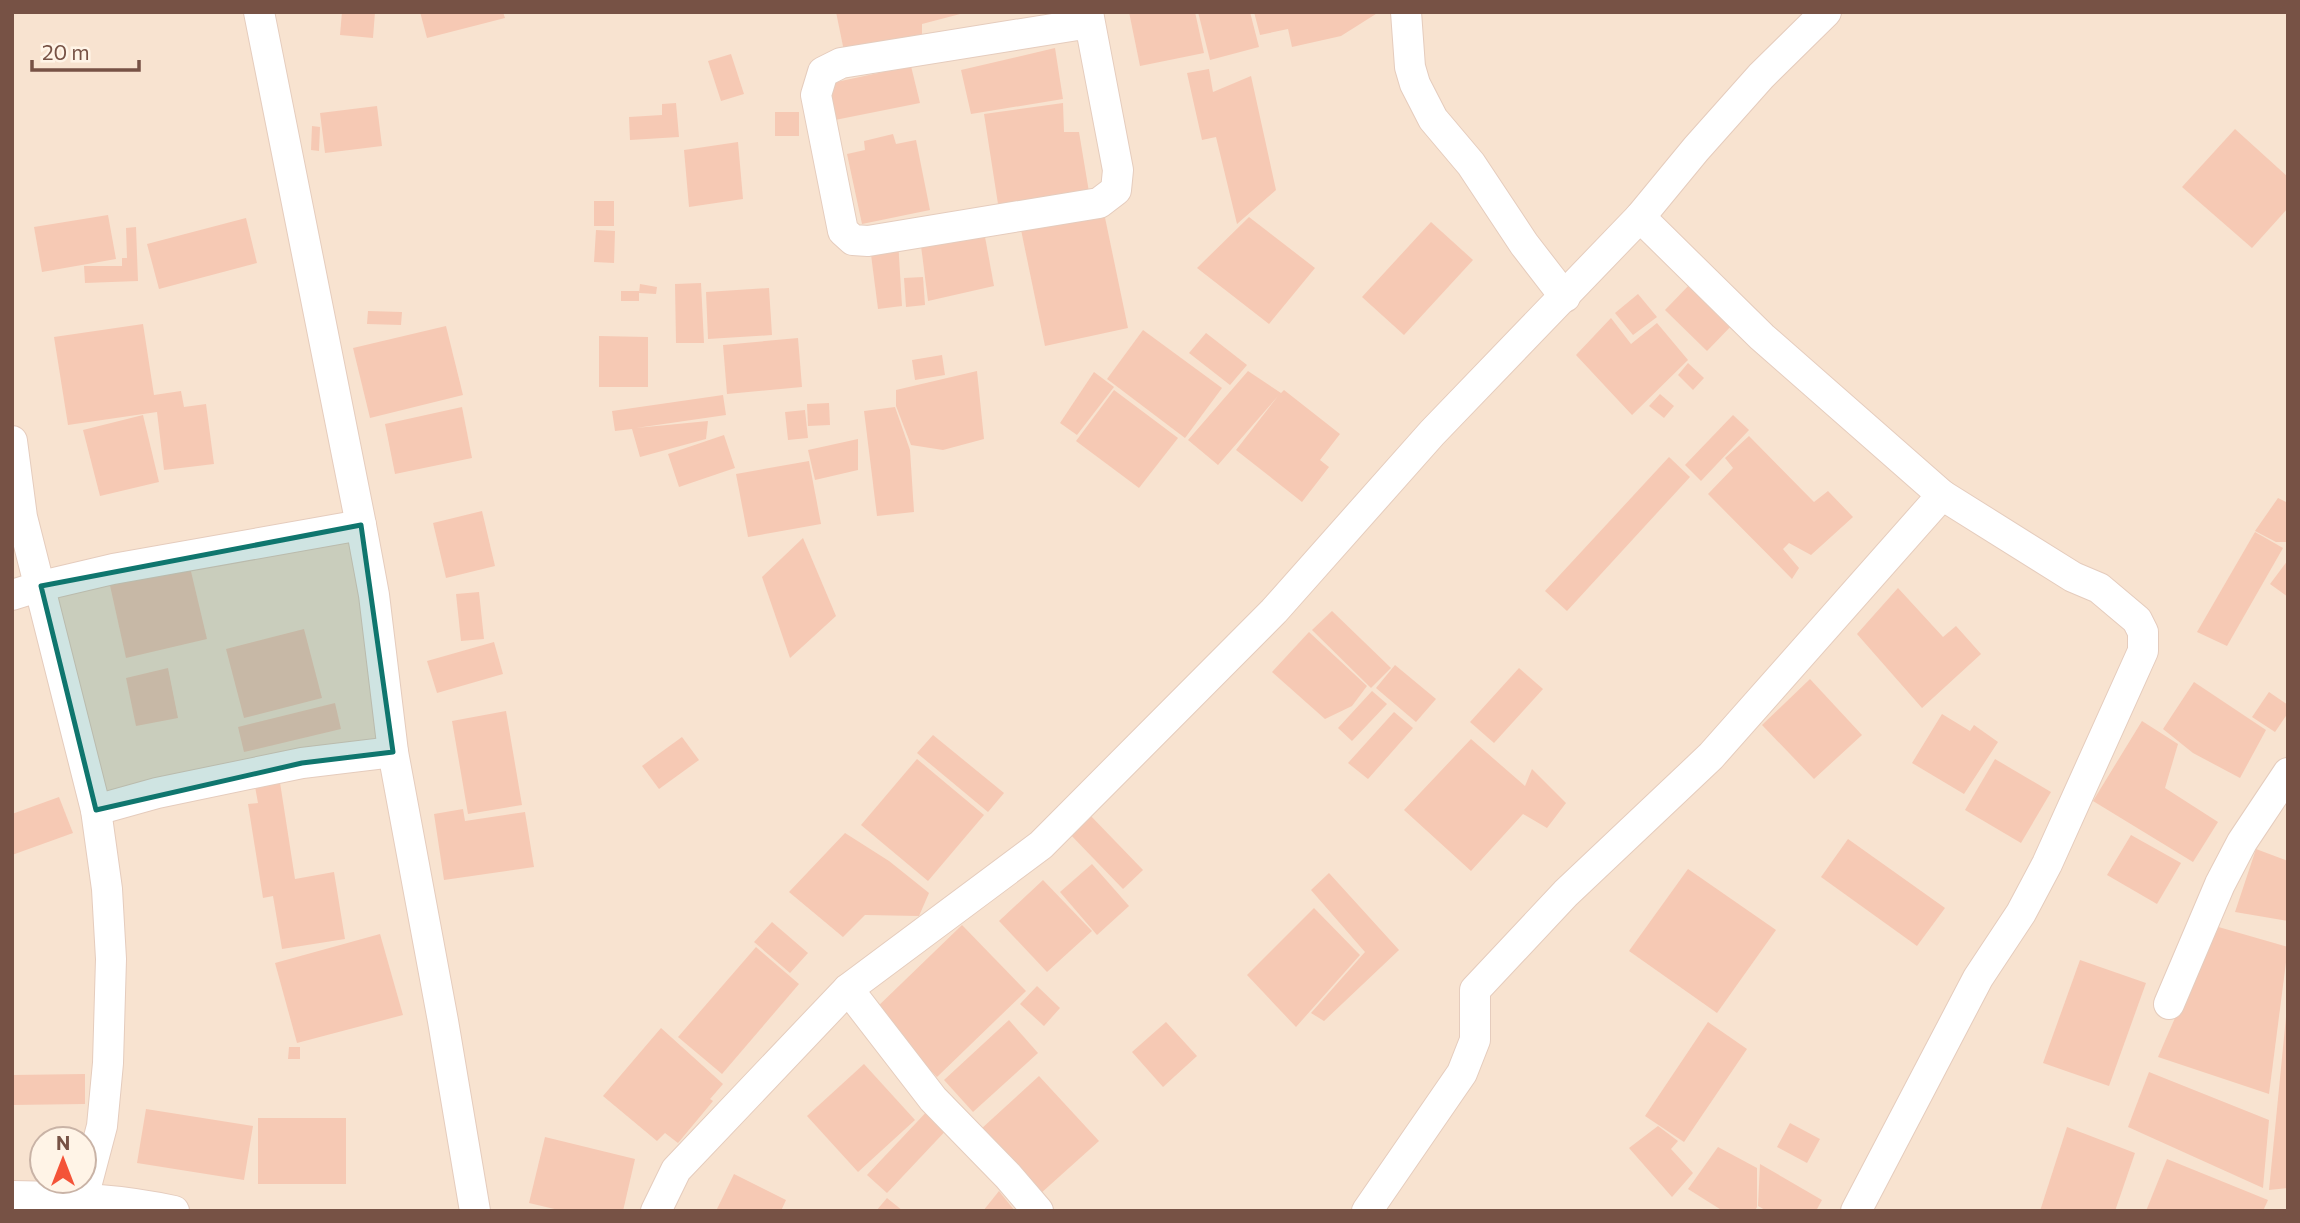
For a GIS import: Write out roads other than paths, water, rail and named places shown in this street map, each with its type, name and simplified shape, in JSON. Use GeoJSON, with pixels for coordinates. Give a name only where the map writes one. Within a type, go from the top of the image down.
{"type":"FeatureCollection","features":[{"type":"Feature","properties":{"kind":"street"},"geometry":{"type":"LineString","coordinates":[[259,12],[374,595],[393,752],[441,1007],[475,1211]]}},
{"type":"Feature","properties":{"kind":"street"},"geometry":{"type":"LineString","coordinates":[[1406,12],[1410,67],[1415,84],[1433,119],[1471,164],[1524,244],[1565,297]]}},
{"type":"Feature","properties":{"kind":"street"},"geometry":{"type":"LineString","coordinates":[[656,1211],[676,1170],[848,989],[1041,845],[1274,611],[1432,433],[1640,217],[1761,76],[1826,12]]}},
{"type":"Feature","properties":{"kind":"street"},"geometry":{"type":"LineString","coordinates":[[1089,18],[1118,170],[1116,190],[1099,203],[868,242],[853,240],[843,232],[816,95],[823,72],[841,63],[1089,18]]}},
{"type":"Feature","properties":{"kind":"street"},"geometry":{"type":"LineString","coordinates":[[1640,217],[1762,337],[1942,495],[2073,576],[2099,588],[2137,620],[2143,632],[2143,651],[2047,864],[2021,913],[1978,978],[1856,1211]]}},
{"type":"Feature","properties":{"kind":"street"},"geometry":{"type":"LineString","coordinates":[[12,441],[22,517],[96,810],[107,889],[111,959],[108,1063],[102,1126],[83,1198]]}},
{"type":"Feature","properties":{"kind":"street"},"geometry":{"type":"LineString","coordinates":[[1367,1211],[1462,1073],[1475,1040],[1475,990],[1566,893],[1712,756],[1942,495]]}},
{"type":"Feature","properties":{"kind":"street"},"geometry":{"type":"LineString","coordinates":[[12,595],[41,586],[179,557],[361,525]]}},
{"type":"Feature","properties":{"kind":"street"},"geometry":{"type":"LineString","coordinates":[[96,810],[157,793],[302,764],[393,752]]}},
{"type":"Feature","properties":{"kind":"street"},"geometry":{"type":"LineString","coordinates":[[2169,1004],[2220,884],[2276,814],[2288,773]]}},
{"type":"Feature","properties":{"kind":"street"},"geometry":{"type":"LineString","coordinates":[[848,989],[933,1098],[1038,1211]]}},
{"type":"Feature","properties":{"kind":"street"},"geometry":{"type":"LineString","coordinates":[[12,1196],[83,1198],[143,1204],[174,1211]]}}]}
